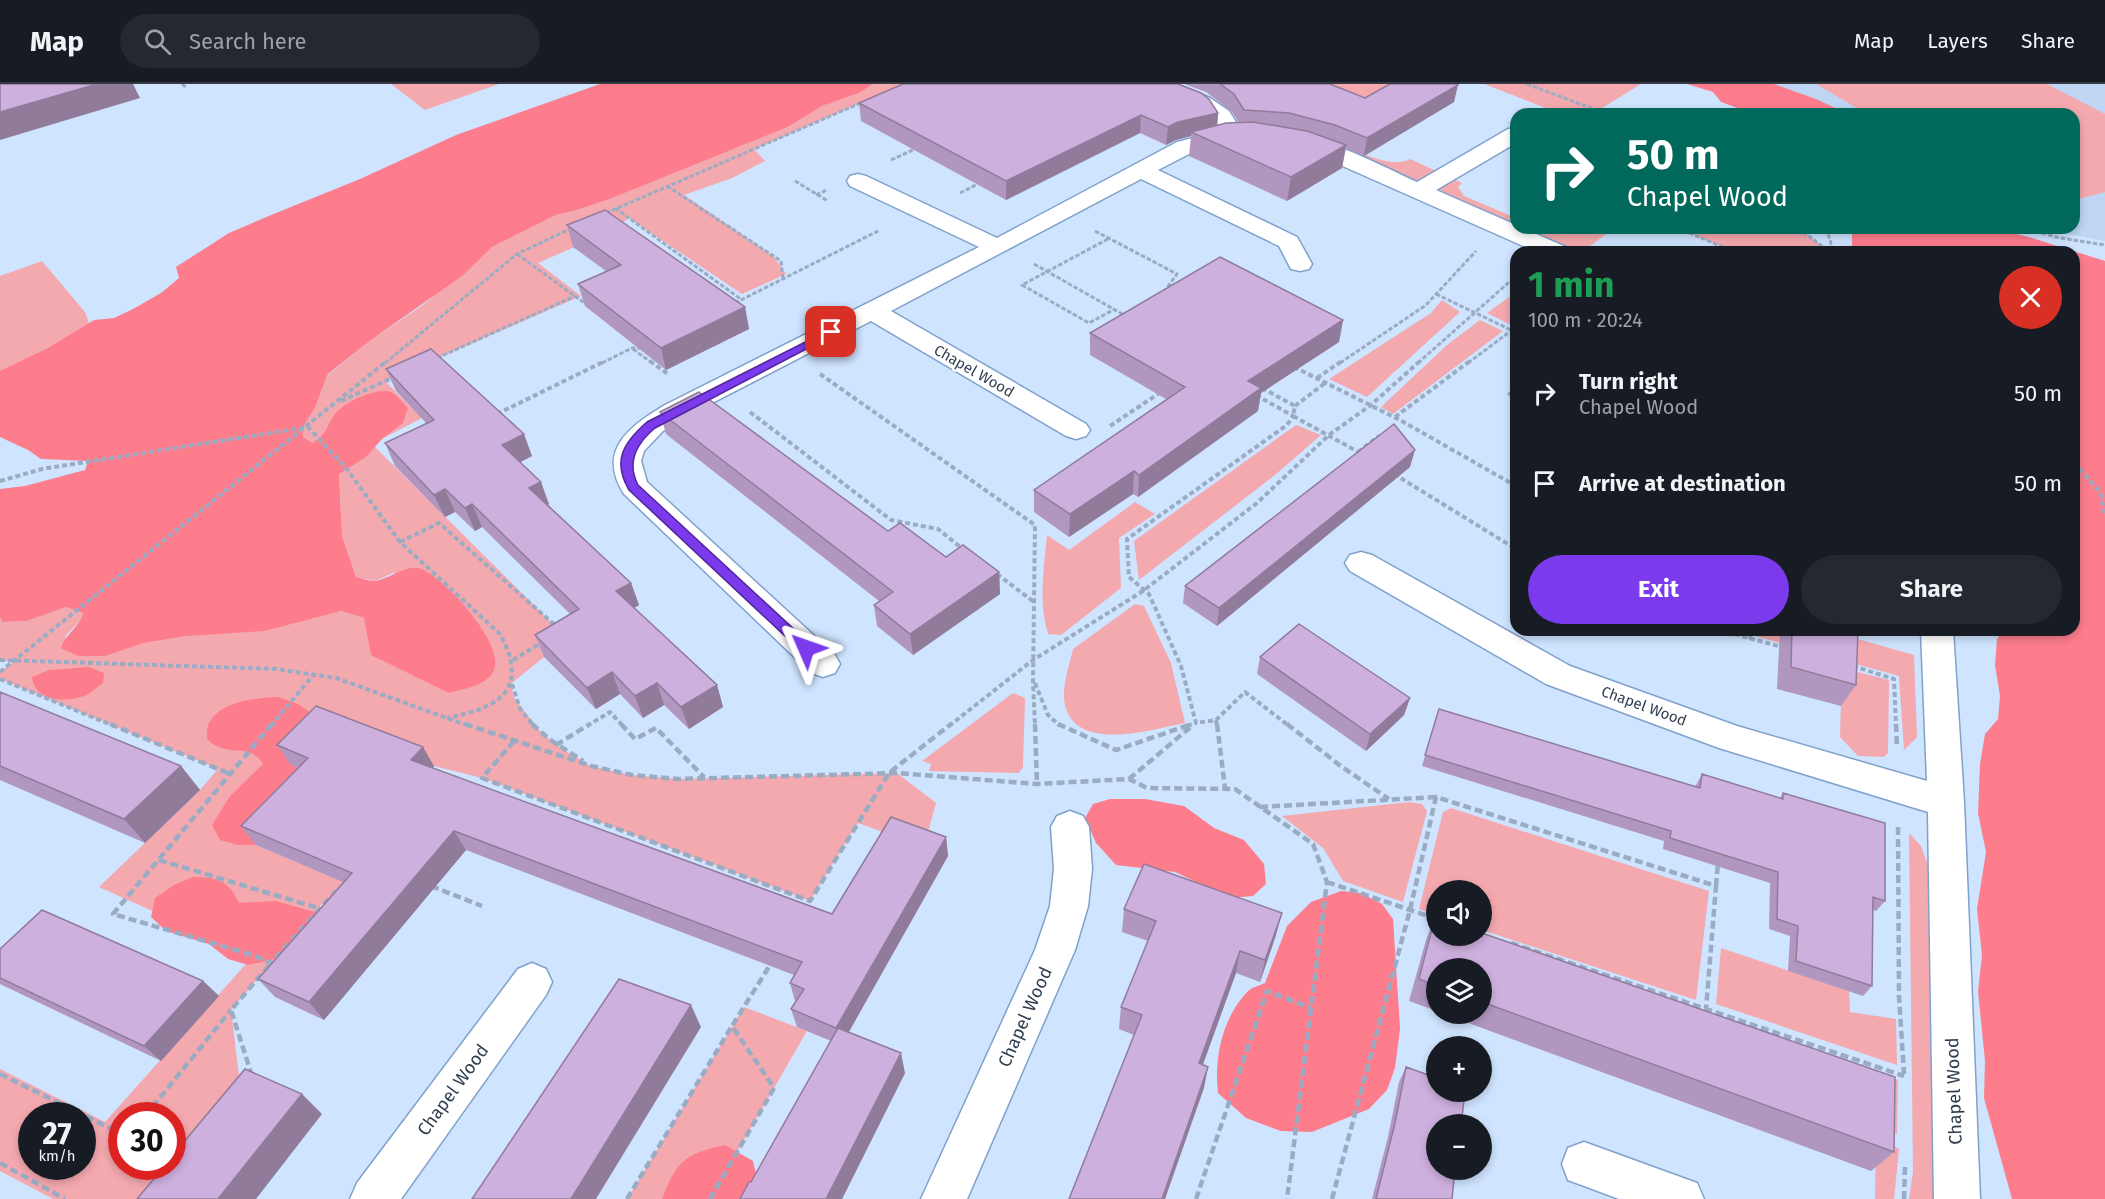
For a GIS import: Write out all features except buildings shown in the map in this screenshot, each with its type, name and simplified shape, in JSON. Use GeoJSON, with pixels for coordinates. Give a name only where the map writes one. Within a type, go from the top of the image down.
{"type":"FeatureCollection","features":[{"type":"Feature","properties":{"kind":"street"},"geometry":{"type":"LineString","coordinates":[[823,664],[633,487],[626,473],[628,455],[636,438],[651,425],[998,247],[1185,147],[1212,139],[1243,135],[1230,127],[1218,111],[1158,84]]}},
{"type":"Feature","properties":{"kind":"street"},"geometry":{"type":"LineString","coordinates":[[1418,191],[1510,137]]}},
{"type":"Feature","properties":{"kind":"street"},"geometry":{"type":"LineString","coordinates":[[1281,138],[1328,151],[1510,231]]}},
{"type":"Feature","properties":{"kind":"street"},"geometry":{"type":"LineString","coordinates":[[1142,171],[1290,242],[1300,264]]}},
{"type":"Feature","properties":{"kind":"street"},"geometry":{"type":"LineString","coordinates":[[858,181],[998,247]]}},
{"type":"Feature","properties":{"kind":"street"},"geometry":{"type":"LineString","coordinates":[[1516,234],[1543,246]]}},
{"type":"Feature","properties":{"kind":"street","name":"Chapel Wood"},"geometry":{"type":"LineString","coordinates":[[872,311],[1089,431]]}},
{"type":"Feature","properties":{"kind":"street","name":"Chapel Wood"},"geometry":{"type":"LineString","coordinates":[[1361,562],[1558,675],[1731,738],[1946,802]]}},
{"type":"Feature","properties":{"kind":"street","name":"Chapel Wood"},"geometry":{"type":"LineString","coordinates":[[1937,636],[1946,802],[1957,1199]]}},
{"type":"Feature","properties":{"kind":"street","name":"Chapel Wood"},"geometry":{"type":"LineString","coordinates":[[944,1199],[1055,950],[1069,906],[1073,869],[1070,827]]}},
{"type":"Feature","properties":{"kind":"street","name":"Chapel Wood"},"geometry":{"type":"LineString","coordinates":[[373,1199],[532,982]]}},
{"type":"Feature","properties":{"kind":"street"},"geometry":{"type":"LineString","coordinates":[[1584,1164],[1681,1199]]}},
{"type":"Feature","properties":{"kind":"path"},"geometry":{"type":"LineString","coordinates":[[182,84],[187,88]]}},
{"type":"Feature","properties":{"kind":"path"},"geometry":{"type":"LineString","coordinates":[[1527,84],[1591,108]]}},
{"type":"Feature","properties":{"kind":"path"},"geometry":{"type":"LineString","coordinates":[[605,213],[873,98]]}},
{"type":"Feature","properties":{"kind":"path"},"geometry":{"type":"LineString","coordinates":[[731,305],[982,182]]}},
{"type":"Feature","properties":{"kind":"path"},"geometry":{"type":"LineString","coordinates":[[668,186],[781,261],[783,279]]}},
{"type":"Feature","properties":{"kind":"path"},"geometry":{"type":"LineString","coordinates":[[615,208],[742,300]]}},
{"type":"Feature","properties":{"kind":"path"},"geometry":{"type":"LineString","coordinates":[[1060,213],[1177,274],[1161,296]]}},
{"type":"Feature","properties":{"kind":"path"},"geometry":{"type":"LineString","coordinates":[[0,672],[308,427],[517,254],[576,226]]}},
{"type":"Feature","properties":{"kind":"path"},"geometry":{"type":"LineString","coordinates":[[1692,234],[1720,246]]}},
{"type":"Feature","properties":{"kind":"path"},"geometry":{"type":"LineString","coordinates":[[1806,234],[1822,246]]}},
{"type":"Feature","properties":{"kind":"path"},"geometry":{"type":"LineString","coordinates":[[2045,234],[2105,245]]}},
{"type":"Feature","properties":{"kind":"path"},"geometry":{"type":"LineString","coordinates":[[1109,238],[1022,285],[1089,323],[1115,309]]}},
{"type":"Feature","properties":{"kind":"path"},"geometry":{"type":"LineString","coordinates":[[1316,378],[1426,305],[1477,251],[1477,245]]}},
{"type":"Feature","properties":{"kind":"path"},"geometry":{"type":"LineString","coordinates":[[998,247],[1048,271],[1134,321]]}},
{"type":"Feature","properties":{"kind":"path"},"geometry":{"type":"LineString","coordinates":[[517,254],[594,309]]}},
{"type":"Feature","properties":{"kind":"path"},"geometry":{"type":"LineString","coordinates":[[804,910],[889,773],[1033,660],[1143,591],[1257,503],[1329,435],[1371,405],[1510,282]]}},
{"type":"Feature","properties":{"kind":"path"},"geometry":{"type":"LineString","coordinates":[[1436,294],[1510,327]]}},
{"type":"Feature","properties":{"kind":"path"},"geometry":{"type":"LineString","coordinates":[[427,363],[575,296]]}},
{"type":"Feature","properties":{"kind":"path"},"geometry":{"type":"LineString","coordinates":[[1395,418],[1510,333]]}},
{"type":"Feature","properties":{"kind":"path"},"geometry":{"type":"LineString","coordinates":[[493,416],[632,348],[647,348],[638,342]]}},
{"type":"Feature","properties":{"kind":"path"},"geometry":{"type":"LineString","coordinates":[[790,353],[1035,525],[1033,660],[1036,784]]}},
{"type":"Feature","properties":{"kind":"path"},"geometry":{"type":"LineString","coordinates":[[1287,363],[1400,420],[1510,483]]}},
{"type":"Feature","properties":{"kind":"path"},"geometry":{"type":"LineString","coordinates":[[335,404],[395,377]]}},
{"type":"Feature","properties":{"kind":"path"},"geometry":{"type":"LineString","coordinates":[[1196,723],[1181,666],[1149,594],[1128,578],[1127,539],[1287,425],[1293,416],[1295,406],[1325,383]]}},
{"type":"Feature","properties":{"kind":"path"},"geometry":{"type":"LineString","coordinates":[[1254,384],[1295,406]]}},
{"type":"Feature","properties":{"kind":"path"},"geometry":{"type":"LineString","coordinates":[[720,389],[891,520],[938,529],[973,556]]}},
{"type":"Feature","properties":{"kind":"path"},"geometry":{"type":"LineString","coordinates":[[1089,431],[1162,392]]}},
{"type":"Feature","properties":{"kind":"path"},"geometry":{"type":"LineString","coordinates":[[1255,395],[1368,458]]}},
{"type":"Feature","properties":{"kind":"path"},"geometry":{"type":"LineString","coordinates":[[1391,426],[1400,420]]}},
{"type":"Feature","properties":{"kind":"path"},"geometry":{"type":"LineString","coordinates":[[0,481],[42,469],[308,427]]}},
{"type":"Feature","properties":{"kind":"path"},"geometry":{"type":"LineString","coordinates":[[308,427],[346,468],[400,542],[500,634],[511,650],[515,666],[512,683],[513,696],[526,716],[556,745],[591,766]]}},
{"type":"Feature","properties":{"kind":"path"},"geometry":{"type":"LineString","coordinates":[[1358,452],[1383,433]]}},
{"type":"Feature","properties":{"kind":"path"},"geometry":{"type":"LineString","coordinates":[[1388,470],[1510,545]]}},
{"type":"Feature","properties":{"kind":"path"},"geometry":{"type":"LineString","coordinates":[[2080,470],[2100,492],[2105,514]]}},
{"type":"Feature","properties":{"kind":"path"},"geometry":{"type":"LineString","coordinates":[[400,542],[439,523],[560,631],[553,635]]}},
{"type":"Feature","properties":{"kind":"path"},"geometry":{"type":"LineString","coordinates":[[990,569],[1034,603]]}},
{"type":"Feature","properties":{"kind":"path"},"geometry":{"type":"LineString","coordinates":[[1740,636],[1792,650]]}},
{"type":"Feature","properties":{"kind":"path"},"geometry":{"type":"LineString","coordinates":[[513,660],[546,640]]}},
{"type":"Feature","properties":{"kind":"path"},"geometry":{"type":"LineString","coordinates":[[0,660],[276,669],[315,674],[336,678],[591,766],[632,775],[705,778],[889,773],[1036,784],[1129,779],[1147,788],[1235,789],[1312,844],[1327,882],[1287,1199]]}},
{"type":"Feature","properties":{"kind":"path"},"geometry":{"type":"LineString","coordinates":[[1845,664],[1894,679],[1898,787],[1899,996],[1904,1085]]}},
{"type":"Feature","properties":{"kind":"path"},"geometry":{"type":"LineString","coordinates":[[271,963],[253,955],[114,914],[315,674]]}},
{"type":"Feature","properties":{"kind":"path"},"geometry":{"type":"LineString","coordinates":[[0,679],[230,774]]}},
{"type":"Feature","properties":{"kind":"path"},"geometry":{"type":"LineString","coordinates":[[1034,681],[1048,715],[1062,728],[1116,750],[1196,723],[1216,720],[1245,692],[1342,767],[1389,799]]}},
{"type":"Feature","properties":{"kind":"path"},"geometry":{"type":"LineString","coordinates":[[447,718],[468,716],[485,710],[502,696],[512,683]]}},
{"type":"Feature","properties":{"kind":"path"},"geometry":{"type":"LineString","coordinates":[[556,745],[610,712],[635,739],[656,728],[705,778]]}},
{"type":"Feature","properties":{"kind":"path"},"geometry":{"type":"LineString","coordinates":[[1216,720],[1225,789]]}},
{"type":"Feature","properties":{"kind":"path"},"geometry":{"type":"LineString","coordinates":[[1129,779],[1196,723]]}},
{"type":"Feature","properties":{"kind":"path"},"geometry":{"type":"LineString","coordinates":[[514,741],[482,778],[810,900]]}},
{"type":"Feature","properties":{"kind":"path"},"geometry":{"type":"LineString","coordinates":[[1260,807],[1436,797],[1716,886]]}},
{"type":"Feature","properties":{"kind":"path"},"geometry":{"type":"LineString","coordinates":[[1332,1199],[1410,910],[1436,797]]}},
{"type":"Feature","properties":{"kind":"path"},"geometry":{"type":"LineString","coordinates":[[1706,1009],[1719,852]]}},
{"type":"Feature","properties":{"kind":"path"},"geometry":{"type":"LineString","coordinates":[[159,860],[318,908]]}},
{"type":"Feature","properties":{"kind":"path"},"geometry":{"type":"LineString","coordinates":[[1327,882],[1426,915]]}},
{"type":"Feature","properties":{"kind":"path"},"geometry":{"type":"LineString","coordinates":[[156,1102],[318,908],[343,884]]}},
{"type":"Feature","properties":{"kind":"path"},"geometry":{"type":"LineString","coordinates":[[429,885],[482,906]]}},
{"type":"Feature","properties":{"kind":"path"},"geometry":{"type":"LineString","coordinates":[[1504,941],[1904,1074]]}},
{"type":"Feature","properties":{"kind":"path"},"geometry":{"type":"LineString","coordinates":[[627,1199],[774,958]]}},
{"type":"Feature","properties":{"kind":"path"},"geometry":{"type":"LineString","coordinates":[[1196,1199],[1267,991],[1311,1008]]}},
{"type":"Feature","properties":{"kind":"path"},"geometry":{"type":"LineString","coordinates":[[231,1010],[254,1081]]}},
{"type":"Feature","properties":{"kind":"path"},"geometry":{"type":"LineString","coordinates":[[710,1199],[774,1088],[732,1026]]}},
{"type":"Feature","properties":{"kind":"path"},"geometry":{"type":"LineString","coordinates":[[0,1074],[108,1127]]}},
{"type":"Feature","properties":{"kind":"path"},"geometry":{"type":"LineString","coordinates":[[1904,1199],[1905,1160]]}},
{"type":"Feature","properties":{"kind":"path"},"geometry":{"type":"LineString","coordinates":[[0,1163],[65,1199]]}},
{"type":"Feature","properties":{"kind":"shaded area"},"geometry":{"type":"Polygon","coordinates":[[[391,84],[499,84],[425,110],[391,84]]]}},
{"type":"Feature","properties":{"kind":"shaded area"},"geometry":{"type":"Polygon","coordinates":[[[600,84],[873,84],[859,93],[822,106],[788,127],[610,199],[556,215],[492,247],[462,276],[371,340],[328,374],[315,408],[304,425],[303,437],[313,443],[324,432],[339,409],[361,397],[378,392],[391,392],[408,408],[403,423],[382,439],[366,457],[339,474],[342,536],[356,577],[380,580],[410,568],[422,569],[432,575],[472,614],[491,646],[495,661],[493,672],[485,681],[449,693],[371,655],[364,618],[341,611],[264,631],[187,636],[144,643],[106,656],[78,656],[61,648],[83,613],[66,607],[27,621],[3,622],[0,617],[0,489],[25,486],[85,470],[88,461],[41,459],[0,437],[0,371],[48,348],[94,320],[114,318],[161,293],[179,278],[176,267],[229,233],[360,179],[456,135],[600,84]]]}},
{"type":"Feature","properties":{"kind":"shaded area"},"geometry":{"type":"Polygon","coordinates":[[[873,84],[905,84],[754,149],[765,161],[732,178],[684,195],[773,256],[786,274],[742,294],[629,218],[611,231],[538,263],[581,296],[385,381],[422,418],[372,444],[560,631],[539,644],[544,657],[512,683],[513,696],[537,728],[556,745],[591,766],[632,775],[678,779],[897,773],[936,803],[924,847],[858,823],[810,901],[482,778],[434,766],[291,765],[256,845],[334,878],[391,817],[360,868],[318,908],[231,1010],[240,1084],[186,1151],[186,1102],[123,1102],[253,956],[99,887],[200,790],[218,769],[0,679],[0,672],[13,662],[0,660],[0,617],[4,622],[27,621],[66,607],[83,613],[81,620],[65,636],[78,656],[106,656],[144,643],[341,611],[364,618],[369,635],[395,572],[375,581],[356,577],[342,536],[339,473],[346,468],[319,439],[313,443],[303,437],[304,425],[315,408],[328,375],[371,340],[423,305],[492,247],[556,215],[610,199],[788,127],[822,106],[859,93],[873,84]]]}},
{"type":"Feature","properties":{"kind":"shaded area"},"geometry":{"type":"Polygon","coordinates":[[[1310,84],[1427,84],[1412,92],[1394,85],[1360,104],[1371,109],[1324,135],[1379,159],[1401,162],[1410,159],[1462,183],[1458,187],[1464,196],[1510,215],[1510,230],[1431,185],[1290,140],[1291,130],[1345,99],[1310,84]]]}},
{"type":"Feature","properties":{"kind":"shaded area"},"geometry":{"type":"Polygon","coordinates":[[[1484,84],[1641,84],[1602,108],[1546,108],[1484,84]]]}},
{"type":"Feature","properties":{"kind":"shaded area"},"geometry":{"type":"Polygon","coordinates":[[[1687,84],[1774,84],[1835,108],[1738,108],[1721,102],[1713,92],[1687,84]]]}},
{"type":"Feature","properties":{"kind":"shaded area"},"geometry":{"type":"Polygon","coordinates":[[[1765,84],[2105,84],[2105,241],[2068,234],[2080,234],[2080,108],[1811,108],[1765,84]]]}},
{"type":"Feature","properties":{"kind":"shaded area"},"geometry":{"type":"Polygon","coordinates":[[[1816,84],[2047,84],[2105,114],[2105,192],[2080,199],[2080,108],[1857,108],[1816,84]]]}},
{"type":"Feature","properties":{"kind":"shaded area"},"geometry":{"type":"Polygon","coordinates":[[[1518,234],[1606,234],[1590,246],[1543,246],[1518,234]]]}},
{"type":"Feature","properties":{"kind":"shaded area"},"geometry":{"type":"Polygon","coordinates":[[[1692,234],[1806,234],[1822,246],[1720,246],[1692,234]]]}},
{"type":"Feature","properties":{"kind":"shaded area"},"geometry":{"type":"Polygon","coordinates":[[[1852,234],[2016,234],[2058,246],[1852,246],[1852,234]]]}},
{"type":"Feature","properties":{"kind":"shaded area"},"geometry":{"type":"Polygon","coordinates":[[[2080,253],[2105,261],[2105,1199],[2012,1199],[1984,1098],[1985,1061],[1978,991],[1982,955],[1977,909],[1986,852],[1978,813],[1980,764],[1985,734],[1998,719],[2000,696],[1995,665],[1997,639],[1999,636],[2080,636],[2080,253]]]}},
{"type":"Feature","properties":{"kind":"shaded area"},"geometry":{"type":"Polygon","coordinates":[[[42,261],[85,312],[90,326],[0,379],[0,276],[42,261]]]}},
{"type":"Feature","properties":{"kind":"shaded area"},"geometry":{"type":"Polygon","coordinates":[[[1510,296],[1510,324],[1487,313],[1510,296]]]}},
{"type":"Feature","properties":{"kind":"shaded area"},"geometry":{"type":"Polygon","coordinates":[[[1442,300],[1460,312],[1367,397],[1329,379],[1431,313],[1442,300]]]}},
{"type":"Feature","properties":{"kind":"shaded area"},"geometry":{"type":"Polygon","coordinates":[[[1480,320],[1503,331],[1393,414],[1381,407],[1447,345],[1480,320]]]}},
{"type":"Feature","properties":{"kind":"shaded area"},"geometry":{"type":"Polygon","coordinates":[[[1296,425],[1321,435],[1275,475],[1139,580],[1134,541],[1296,425]]]}},
{"type":"Feature","properties":{"kind":"shaded area"},"geometry":{"type":"Polygon","coordinates":[[[1135,502],[1155,514],[1119,538],[1121,588],[1061,635],[1048,634],[1042,597],[1047,535],[1069,550],[1135,502]]]}},
{"type":"Feature","properties":{"kind":"shaded area"},"geometry":{"type":"Polygon","coordinates":[[[1135,604],[1144,606],[1171,663],[1185,723],[1138,733],[1102,734],[1087,730],[1074,722],[1064,702],[1066,679],[1073,649],[1135,604]]]}},
{"type":"Feature","properties":{"kind":"shaded area"},"geometry":{"type":"Polygon","coordinates":[[[1755,636],[1847,636],[1914,655],[1917,737],[1904,750],[1899,676],[1755,636]]]}},
{"type":"Feature","properties":{"kind":"shaded area"},"geometry":{"type":"Polygon","coordinates":[[[89,667],[104,673],[103,683],[88,694],[72,699],[62,700],[46,696],[39,692],[32,677],[49,670],[89,667]]]}},
{"type":"Feature","properties":{"kind":"shaded area"},"geometry":{"type":"Polygon","coordinates":[[[1842,668],[1889,680],[1888,753],[1884,757],[1858,756],[1840,737],[1842,668]]]}},
{"type":"Feature","properties":{"kind":"shaded area"},"geometry":{"type":"Polygon","coordinates":[[[1013,693],[1025,698],[1023,767],[1019,773],[929,771],[931,764],[922,761],[1013,693]]]}},
{"type":"Feature","properties":{"kind":"shaded area"},"geometry":{"type":"Polygon","coordinates":[[[278,697],[298,704],[329,726],[291,765],[322,777],[256,845],[238,845],[220,840],[212,825],[230,796],[263,764],[254,754],[225,749],[213,744],[207,739],[208,725],[220,711],[239,702],[278,697]]]}},
{"type":"Feature","properties":{"kind":"shaded area"},"geometry":{"type":"Polygon","coordinates":[[[1110,799],[1145,799],[1184,806],[1214,828],[1244,840],[1264,864],[1266,884],[1253,896],[1230,898],[1175,872],[1116,865],[1096,843],[1085,818],[1093,804],[1110,799]]]}},
{"type":"Feature","properties":{"kind":"shaded area"},"geometry":{"type":"Polygon","coordinates":[[[1409,802],[1422,804],[1427,811],[1403,902],[1343,881],[1323,848],[1282,816],[1409,802]]]}},
{"type":"Feature","properties":{"kind":"shaded area"},"geometry":{"type":"Polygon","coordinates":[[[1451,808],[1709,891],[1696,1000],[1492,933],[1492,880],[1426,880],[1443,812],[1451,808]]]}},
{"type":"Feature","properties":{"kind":"shaded area"},"geometry":{"type":"Polygon","coordinates":[[[1909,833],[1921,846],[1929,868],[1937,1199],[1909,1199],[1913,1172],[1909,833]]]}},
{"type":"Feature","properties":{"kind":"shaded area"},"geometry":{"type":"Polygon","coordinates":[[[193,877],[221,881],[231,889],[239,903],[276,901],[318,913],[279,958],[248,965],[228,959],[209,944],[166,931],[151,917],[155,898],[174,885],[193,877]]]}},
{"type":"Feature","properties":{"kind":"shaded area"},"geometry":{"type":"Polygon","coordinates":[[[1426,881],[1426,911],[1419,909],[1426,881]]]}},
{"type":"Feature","properties":{"kind":"shaded area"},"geometry":{"type":"Polygon","coordinates":[[[1341,891],[1361,893],[1382,904],[1393,919],[1400,1029],[1395,1068],[1387,1090],[1369,1109],[1312,1132],[1281,1131],[1246,1118],[1218,1093],[1217,1066],[1222,1039],[1239,1002],[1250,990],[1265,983],[1287,926],[1311,902],[1341,891]]]}},
{"type":"Feature","properties":{"kind":"shaded area"},"geometry":{"type":"Polygon","coordinates":[[[1721,948],[1849,991],[1850,1012],[1896,1019],[1897,1065],[1716,1004],[1721,948]]]}},
{"type":"Feature","properties":{"kind":"shaded area"},"geometry":{"type":"Polygon","coordinates":[[[744,1007],[807,1031],[710,1199],[627,1199],[744,1007]]]}},
{"type":"Feature","properties":{"kind":"shaded area"},"geometry":{"type":"Polygon","coordinates":[[[0,1069],[65,1102],[18,1102],[18,1180],[96,1180],[96,1117],[105,1122],[108,1119],[108,1180],[162,1180],[147,1199],[53,1199],[0,1171],[0,1069]]]}},
{"type":"Feature","properties":{"kind":"shaded area"},"geometry":{"type":"Polygon","coordinates":[[[1877,1075],[1898,1080],[1897,1134],[1891,1131],[1891,1144],[1899,1149],[1894,1199],[1875,1199],[1877,1075]]]}},
{"type":"Feature","properties":{"kind":"shaded area"},"geometry":{"type":"Polygon","coordinates":[[[725,1145],[753,1161],[759,1186],[752,1199],[662,1199],[673,1175],[684,1161],[700,1152],[725,1145]]]}},
{"type":"Feature","properties":{"kind":"route"},"geometry":{"type":"LineString","coordinates":[[806,648],[633,487],[626,473],[628,455],[636,438],[651,425],[831,332]]}}]}
